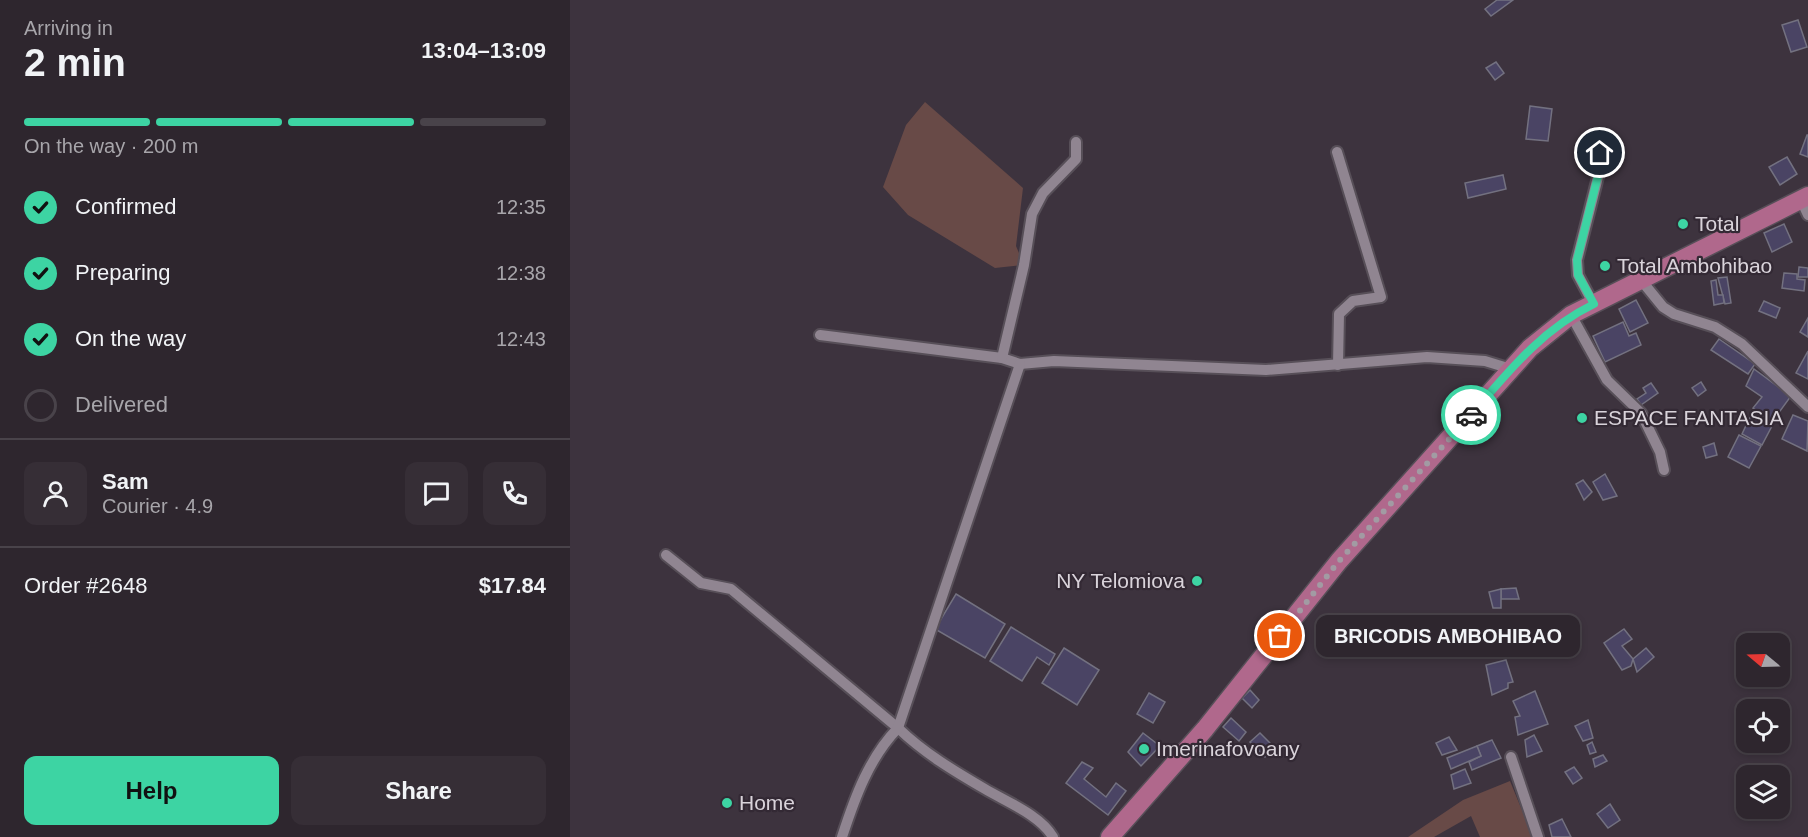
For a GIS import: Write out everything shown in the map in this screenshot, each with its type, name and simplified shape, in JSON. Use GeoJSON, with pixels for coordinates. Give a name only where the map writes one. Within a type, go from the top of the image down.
{"type":"FeatureCollection","features":[{"type":"Feature","properties":{"kind":"main road"},"geometry":{"type":"LineString","coordinates":[[1110,837],[1205,729],[1339,561],[1511,369],[1545,335],[1571,315],[1806,204]]}},
{"type":"Feature","properties":{"kind":"street"},"geometry":{"type":"LineString","coordinates":[[1594,304],[1578,275],[1577,260],[1599,172],[1602,134]]}},
{"type":"Feature","properties":{"kind":"street"},"geometry":{"type":"LineString","coordinates":[[1002,358],[1024,265],[1032,214],[1043,193],[1076,159],[1076,142]]}},
{"type":"Feature","properties":{"kind":"street"},"geometry":{"type":"LineString","coordinates":[[1337,152],[1381,297],[1353,301],[1339,314],[1338,365]]}},
{"type":"Feature","properties":{"kind":"street"},"geometry":{"type":"LineString","coordinates":[[1641,280],[1669,310],[1723,331],[1742,344],[1808,407]]}},
{"type":"Feature","properties":{"kind":"street"},"geometry":{"type":"LineString","coordinates":[[1571,315],[1607,380],[1641,414],[1660,452],[1664,470]]}},
{"type":"Feature","properties":{"kind":"street"},"geometry":{"type":"LineString","coordinates":[[820,335],[1002,358],[1020,364],[1054,362],[1266,370],[1427,357],[1485,360],[1511,369]]}},
{"type":"Feature","properties":{"kind":"street"},"geometry":{"type":"LineString","coordinates":[[842,837],[871,761],[898,728],[1020,364]]}},
{"type":"Feature","properties":{"kind":"street"},"geometry":{"type":"LineString","coordinates":[[666,555],[700,582],[731,589],[898,728],[921,750],[1021,810],[1050,831],[1053,837]]}},
{"type":"Feature","properties":{"kind":"street"},"geometry":{"type":"LineString","coordinates":[[1511,757],[1538,837]]}},
{"type":"Feature","properties":{"kind":"shaded area"},"geometry":{"type":"Polygon","coordinates":[[[925,102],[1023,188],[1016,246],[1024,265],[995,268],[908,215],[883,187],[906,125],[925,102]]]}},
{"type":"Feature","properties":{"kind":"shaded area"},"geometry":{"type":"Polygon","coordinates":[[[1510,781],[1533,837],[1480,837],[1471,816],[1434,837],[1408,837],[1463,800],[1510,781]]]}},
{"type":"Feature","properties":{"kind":"building"},"geometry":{"type":"Polygon","coordinates":[[[1497,0],[1513,0],[1491,16],[1485,9],[1497,0]]]}},
{"type":"Feature","properties":{"kind":"building"},"geometry":{"type":"Polygon","coordinates":[[[1798,20],[1807,47],[1791,52],[1782,25],[1798,20]]]}},
{"type":"Feature","properties":{"kind":"building"},"geometry":{"type":"Polygon","coordinates":[[[1496,62],[1504,73],[1495,80],[1486,68],[1496,62]]]}},
{"type":"Feature","properties":{"kind":"building"},"geometry":{"type":"Polygon","coordinates":[[[1530,106],[1552,109],[1548,141],[1526,139],[1530,106]]]}},
{"type":"Feature","properties":{"kind":"building"},"geometry":{"type":"Polygon","coordinates":[[[1808,135],[1808,157],[1800,154],[1808,135]]]}},
{"type":"Feature","properties":{"kind":"building"},"geometry":{"type":"Polygon","coordinates":[[[1787,157],[1797,174],[1780,185],[1769,167],[1787,157]]]}},
{"type":"Feature","properties":{"kind":"building"},"geometry":{"type":"Polygon","coordinates":[[[1503,175],[1506,189],[1468,198],[1465,183],[1503,175]]]}},
{"type":"Feature","properties":{"kind":"building"},"geometry":{"type":"Polygon","coordinates":[[[1784,224],[1792,242],[1772,252],[1764,233],[1784,224]]]}},
{"type":"Feature","properties":{"kind":"building"},"geometry":{"type":"Polygon","coordinates":[[[1799,267],[1808,268],[1808,277],[1798,277],[1799,267]]]}},
{"type":"Feature","properties":{"kind":"building"},"geometry":{"type":"Polygon","coordinates":[[[1784,273],[1797,274],[1797,279],[1805,280],[1804,291],[1782,288],[1784,273]]]}},
{"type":"Feature","properties":{"kind":"building"},"geometry":{"type":"Polygon","coordinates":[[[1727,277],[1731,303],[1725,304],[1718,278],[1727,277]]]}},
{"type":"Feature","properties":{"kind":"building"},"geometry":{"type":"Polygon","coordinates":[[[1716,280],[1718,295],[1723,295],[1724,303],[1714,305],[1711,281],[1716,280]]]}},
{"type":"Feature","properties":{"kind":"building"},"geometry":{"type":"Polygon","coordinates":[[[1636,300],[1648,323],[1630,332],[1619,309],[1636,300]]]}},
{"type":"Feature","properties":{"kind":"building"},"geometry":{"type":"Polygon","coordinates":[[[1764,301],[1780,308],[1776,318],[1759,311],[1764,301]]]}},
{"type":"Feature","properties":{"kind":"building"},"geometry":{"type":"Polygon","coordinates":[[[1808,318],[1808,337],[1800,332],[1808,318]]]}},
{"type":"Feature","properties":{"kind":"building"},"geometry":{"type":"Polygon","coordinates":[[[1623,322],[1629,336],[1636,333],[1641,345],[1605,362],[1593,336],[1623,322]]]}},
{"type":"Feature","properties":{"kind":"building"},"geometry":{"type":"Polygon","coordinates":[[[1719,339],[1755,364],[1748,374],[1711,350],[1719,339]]]}},
{"type":"Feature","properties":{"kind":"building"},"geometry":{"type":"Polygon","coordinates":[[[1808,351],[1808,379],[1796,373],[1808,351]]]}},
{"type":"Feature","properties":{"kind":"building"},"geometry":{"type":"Polygon","coordinates":[[[1754,369],[1791,396],[1772,422],[1753,408],[1762,397],[1746,386],[1754,369]]]}},
{"type":"Feature","properties":{"kind":"building"},"geometry":{"type":"Polygon","coordinates":[[[1701,382],[1706,390],[1698,396],[1692,388],[1701,382]]]}},
{"type":"Feature","properties":{"kind":"building"},"geometry":{"type":"Polygon","coordinates":[[[1651,383],[1658,393],[1641,405],[1637,399],[1646,393],[1643,388],[1651,383]]]}},
{"type":"Feature","properties":{"kind":"building"},"geometry":{"type":"Polygon","coordinates":[[[1752,413],[1773,424],[1762,445],[1742,434],[1752,413]]]}},
{"type":"Feature","properties":{"kind":"building"},"geometry":{"type":"Polygon","coordinates":[[[1793,415],[1808,421],[1807,451],[1782,439],[1793,415]]]}},
{"type":"Feature","properties":{"kind":"building"},"geometry":{"type":"Polygon","coordinates":[[[1739,435],[1761,446],[1749,468],[1728,457],[1739,435]]]}},
{"type":"Feature","properties":{"kind":"building"},"geometry":{"type":"Polygon","coordinates":[[[1714,443],[1717,455],[1706,458],[1703,447],[1714,443]]]}},
{"type":"Feature","properties":{"kind":"building"},"geometry":{"type":"Polygon","coordinates":[[[1605,474],[1617,496],[1603,500],[1593,482],[1605,474]]]}},
{"type":"Feature","properties":{"kind":"building"},"geometry":{"type":"Polygon","coordinates":[[[1583,480],[1592,492],[1584,500],[1576,484],[1583,480]]]}},
{"type":"Feature","properties":{"kind":"building"},"geometry":{"type":"Polygon","coordinates":[[[1516,588],[1519,599],[1501,599],[1501,589],[1516,588]]]}},
{"type":"Feature","properties":{"kind":"building"},"geometry":{"type":"Polygon","coordinates":[[[1501,589],[1501,608],[1493,608],[1489,592],[1501,589]]]}},
{"type":"Feature","properties":{"kind":"building"},"geometry":{"type":"Polygon","coordinates":[[[956,594],[1005,624],[985,658],[935,629],[956,594]]]}},
{"type":"Feature","properties":{"kind":"building"},"geometry":{"type":"Polygon","coordinates":[[[1495,620],[1497,638],[1488,638],[1486,633],[1474,636],[1472,626],[1495,620]]]}},
{"type":"Feature","properties":{"kind":"building"},"geometry":{"type":"Polygon","coordinates":[[[1011,627],[1055,654],[1049,665],[1037,657],[1022,681],[990,661],[1011,627]]]}},
{"type":"Feature","properties":{"kind":"building"},"geometry":{"type":"Polygon","coordinates":[[[1624,629],[1632,639],[1622,646],[1633,659],[1631,666],[1622,670],[1604,643],[1624,629]]]}},
{"type":"Feature","properties":{"kind":"building"},"geometry":{"type":"Polygon","coordinates":[[[1064,648],[1099,670],[1077,705],[1042,683],[1064,648]]]}},
{"type":"Feature","properties":{"kind":"building"},"geometry":{"type":"Polygon","coordinates":[[[1646,648],[1654,657],[1637,672],[1633,659],[1646,648]]]}},
{"type":"Feature","properties":{"kind":"building"},"geometry":{"type":"Polygon","coordinates":[[[1506,660],[1513,682],[1508,683],[1508,688],[1492,695],[1486,665],[1506,660]]]}},
{"type":"Feature","properties":{"kind":"building"},"geometry":{"type":"Polygon","coordinates":[[[1250,690],[1259,700],[1252,708],[1242,698],[1250,690]]]}},
{"type":"Feature","properties":{"kind":"building"},"geometry":{"type":"Polygon","coordinates":[[[1535,691],[1548,724],[1518,735],[1515,717],[1520,716],[1513,701],[1535,691]]]}},
{"type":"Feature","properties":{"kind":"building"},"geometry":{"type":"Polygon","coordinates":[[[1149,693],[1165,702],[1153,723],[1137,714],[1149,693]]]}},
{"type":"Feature","properties":{"kind":"building"},"geometry":{"type":"Polygon","coordinates":[[[1231,718],[1246,732],[1239,741],[1223,727],[1231,718]]]}},
{"type":"Feature","properties":{"kind":"building"},"geometry":{"type":"Polygon","coordinates":[[[1588,720],[1593,738],[1583,741],[1575,726],[1588,720]]]}},
{"type":"Feature","properties":{"kind":"building","name":"Imerinafovoany"},"geometry":{"type":"Polygon","coordinates":[[[1143,733],[1160,746],[1141,766],[1128,752],[1143,733]]]}},
{"type":"Feature","properties":{"kind":"building"},"geometry":{"type":"Polygon","coordinates":[[[1260,733],[1275,748],[1265,757],[1250,742],[1260,733]]]}},
{"type":"Feature","properties":{"kind":"building"},"geometry":{"type":"Polygon","coordinates":[[[1534,735],[1542,751],[1527,757],[1525,740],[1534,735]]]}},
{"type":"Feature","properties":{"kind":"building"},"geometry":{"type":"Polygon","coordinates":[[[1449,737],[1457,750],[1442,755],[1436,743],[1449,737]]]}},
{"type":"Feature","properties":{"kind":"building"},"geometry":{"type":"Polygon","coordinates":[[[1492,740],[1501,758],[1472,770],[1469,762],[1481,756],[1477,746],[1492,740]]]}},
{"type":"Feature","properties":{"kind":"building"},"geometry":{"type":"Polygon","coordinates":[[[1592,742],[1596,752],[1590,754],[1587,745],[1592,742]]]}},
{"type":"Feature","properties":{"kind":"building"},"geometry":{"type":"Polygon","coordinates":[[[1477,746],[1481,756],[1451,769],[1447,758],[1477,746]]]}},
{"type":"Feature","properties":{"kind":"building"},"geometry":{"type":"Polygon","coordinates":[[[1603,755],[1607,761],[1595,767],[1593,759],[1603,755]]]}},
{"type":"Feature","properties":{"kind":"building"},"geometry":{"type":"Polygon","coordinates":[[[1082,762],[1093,768],[1084,779],[1106,797],[1116,783],[1126,791],[1108,815],[1066,783],[1082,762]]]}},
{"type":"Feature","properties":{"kind":"building"},"geometry":{"type":"Polygon","coordinates":[[[1574,767],[1582,778],[1573,784],[1565,772],[1574,767]]]}},
{"type":"Feature","properties":{"kind":"building"},"geometry":{"type":"Polygon","coordinates":[[[1465,769],[1471,783],[1454,789],[1451,775],[1465,769]]]}},
{"type":"Feature","properties":{"kind":"building"},"geometry":{"type":"Polygon","coordinates":[[[1610,804],[1620,820],[1608,828],[1597,814],[1610,804]]]}},
{"type":"Feature","properties":{"kind":"building"},"geometry":{"type":"Polygon","coordinates":[[[1562,819],[1571,837],[1552,837],[1549,825],[1562,819]]]}},
{"type":"Feature","properties":{"kind":"way so far"},"geometry":{"type":"LineString","coordinates":[[1280,636],[1339,561],[1471,415]]}},
{"type":"Feature","properties":{"kind":"place","name":"Total"},"geometry":{"type":"Point","coordinates":[1683,224]}},
{"type":"Feature","properties":{"kind":"place","name":"Total Ambohibao"},"geometry":{"type":"Point","coordinates":[1605,266]}},
{"type":"Feature","properties":{"kind":"place","name":"ESPACE FANTASIA"},"geometry":{"type":"Point","coordinates":[1582,418]}},
{"type":"Feature","properties":{"kind":"place","name":"NY Telomiova"},"geometry":{"type":"Point","coordinates":[1197,581]}},
{"type":"Feature","properties":{"kind":"place","name":"BRICODIS AMBOHIBAO"},"geometry":{"type":"Point","coordinates":[1280,636]}},
{"type":"Feature","properties":{"kind":"place","name":"Imerinafovoany"},"geometry":{"type":"Point","coordinates":[1144,749]}},
{"type":"Feature","properties":{"kind":"place","name":"Home"},"geometry":{"type":"Point","coordinates":[727,803]}},
{"type":"Feature","properties":{"kind":"route"},"geometry":{"type":"LineString","coordinates":[[1471,415],[1530,348],[1564,319],[1594,304],[1578,275],[1577,260],[1599,172],[1600,153]]}}]}
